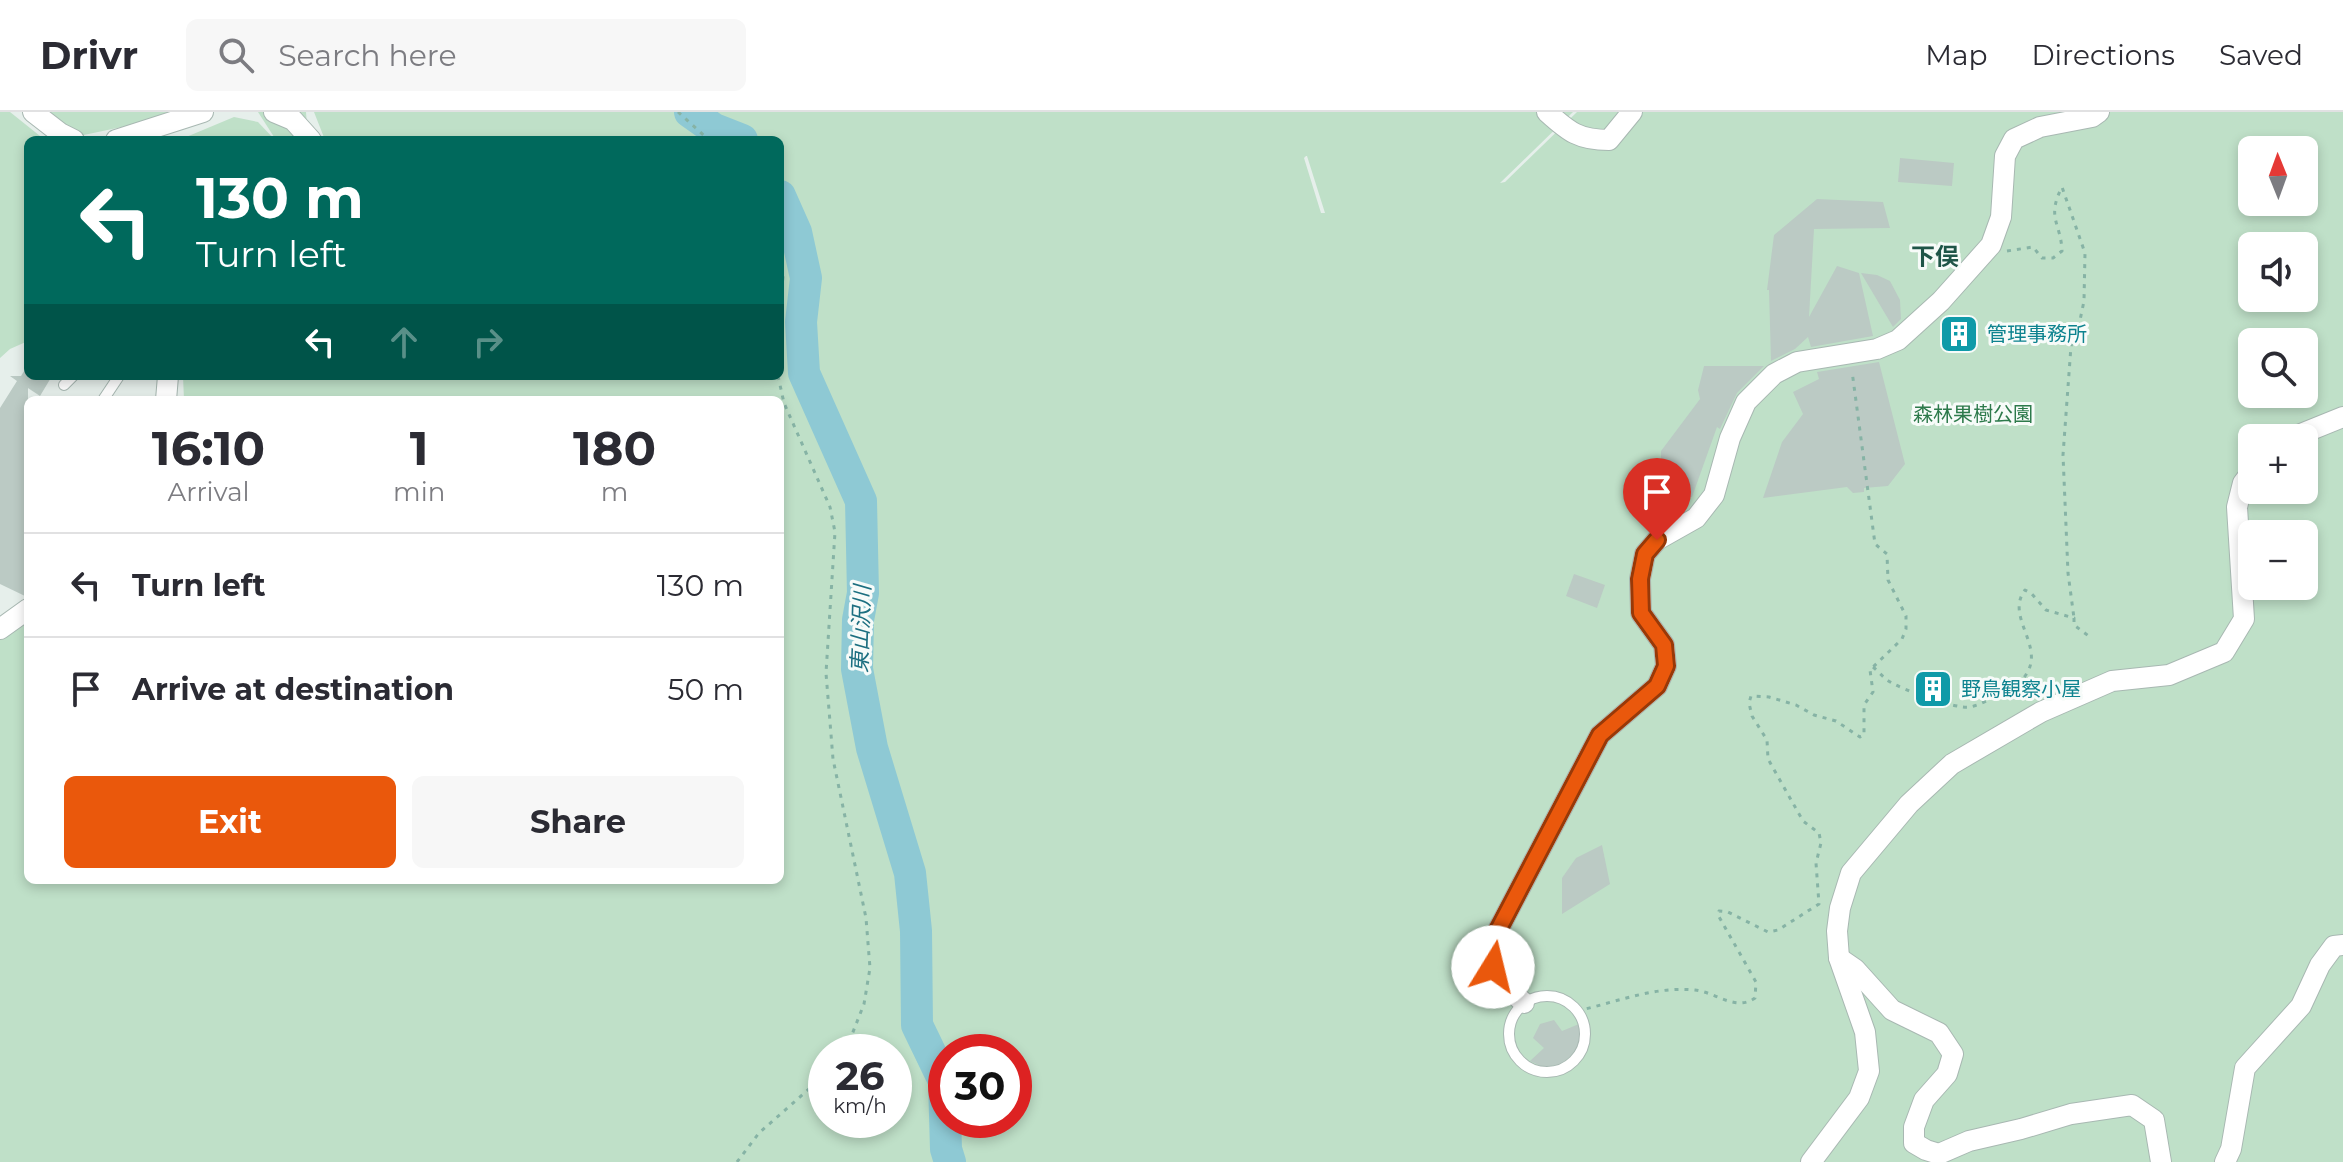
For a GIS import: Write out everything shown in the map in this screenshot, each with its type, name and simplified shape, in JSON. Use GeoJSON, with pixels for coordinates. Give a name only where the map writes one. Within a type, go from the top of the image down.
{"type":"FeatureCollection","features":[{"type":"Feature","properties":{"kind":"street"},"geometry":{"type":"LineString","coordinates":[[33,112],[66,136]]}},
{"type":"Feature","properties":{"kind":"street"},"geometry":{"type":"LineString","coordinates":[[128,136],[203,112]]}},
{"type":"Feature","properties":{"kind":"street"},"geometry":{"type":"LineString","coordinates":[[274,112],[293,120],[307,136]]}},
{"type":"Feature","properties":{"kind":"street"},"geometry":{"type":"LineString","coordinates":[[1547,112],[1567,131],[1589,140],[1609,140],[1632,112]]}},
{"type":"Feature","properties":{"kind":"street"},"geometry":{"type":"LineString","coordinates":[[1524,1003],[1506,986],[1493,967],[1496,934],[1600,735],[1657,686],[1666,666],[1664,645],[1641,613],[1640,579],[1645,554],[1657,540],[1696,518],[1714,495],[1730,438],[1746,402],[1774,374],[1811,359],[1850,355],[1898,340],[1941,301],[1991,245],[2001,217],[2005,156],[2014,139],[2040,127],[2092,117],[2099,112]]}},
{"type":"Feature","properties":{"kind":"street"},"geometry":{"type":"LineString","coordinates":[[2318,427],[2343,417]]}},
{"type":"Feature","properties":{"kind":"street"},"geometry":{"type":"LineString","coordinates":[[1811,1162],[1859,1098],[1869,1071],[1865,1032],[1839,958],[1837,931],[1851,873],[1909,804],[1952,764],[2041,712],[2112,681],[2169,675],[2224,652],[2244,619],[2238,503]]}},
{"type":"Feature","properties":{"kind":"street"},"geometry":{"type":"LineString","coordinates":[[0,629],[24,612]]}},
{"type":"Feature","properties":{"kind":"street"},"geometry":{"type":"LineString","coordinates":[[2225,1162],[2231,1149],[2245,1068],[2301,1006],[2320,965],[2334,946],[2343,945]]}},
{"type":"Feature","properties":{"kind":"street"},"geometry":{"type":"LineString","coordinates":[[1839,958],[1855,969],[1892,1010],[1939,1033],[1953,1054],[1947,1074],[1924,1100],[1914,1127],[1914,1143],[1939,1154],[1969,1141],[2071,1114],[2132,1105],[2154,1120],[2161,1162]]}},
{"type":"Feature","properties":{"kind":"lane"},"geometry":{"type":"LineString","coordinates":[[64,385],[69,380]]}},
{"type":"Feature","properties":{"kind":"lane"},"geometry":{"type":"LineString","coordinates":[[1552,996],[1566,1001],[1577,1011],[1584,1025],[1584,1039],[1579,1053],[1569,1064],[1556,1071],[1541,1072],[1527,1067],[1516,1057],[1509,1043],[1509,1028],[1514,1014],[1524,1003],[1537,997],[1552,996]]}},
{"type":"Feature","properties":{"kind":"path"},"geometry":{"type":"LineString","coordinates":[[678,112],[705,136]]}},
{"type":"Feature","properties":{"kind":"path"},"geometry":{"type":"LineString","coordinates":[[1991,245],[2005,251],[2033,247],[2042,258],[2053,258],[2062,251],[2053,216],[2062,187],[2085,253],[2084,301],[2071,346],[2063,455],[2068,573],[2074,625],[2090,637]]}},
{"type":"Feature","properties":{"kind":"path"},"geometry":{"type":"LineString","coordinates":[[1577,1011],[1635,994],[1668,990],[1699,990],[1734,1003],[1749,1003],[1755,998],[1756,982],[1718,915],[1719,911],[1728,912],[1768,932],[1778,930],[1819,904],[1816,863],[1821,843],[1819,833],[1803,821],[1768,759],[1767,740],[1752,716],[1749,703],[1751,696],[1769,697],[1796,705],[1814,715],[1836,721],[1860,737],[1864,735],[1864,705],[1873,692],[1870,670],[1902,639],[1906,616],[1888,580],[1887,554],[1875,544],[1850,355]]}},
{"type":"Feature","properties":{"kind":"path"},"geometry":{"type":"LineString","coordinates":[[784,403],[830,507],[835,532],[826,673],[833,759],[866,918],[870,968],[864,1004],[852,1034]]}},
{"type":"Feature","properties":{"kind":"path"},"geometry":{"type":"LineString","coordinates":[[1873,667],[1888,681],[1946,704],[1972,707],[2015,687],[2027,673],[2033,658],[2030,641],[2020,623],[2021,595],[2025,590],[2046,610],[2074,618]]}},
{"type":"Feature","properties":{"kind":"path"},"geometry":{"type":"LineString","coordinates":[[737,1162],[759,1133],[808,1090]]}},
{"type":"Feature","properties":{"kind":"green space"},"geometry":{"type":"Polygon","coordinates":[[[0,112],[10,112],[40,136],[24,136],[24,343],[0,358],[0,112]]]}},
{"type":"Feature","properties":{"kind":"green space"},"geometry":{"type":"Polygon","coordinates":[[[49,112],[193,112],[79,136],[49,112]]]}},
{"type":"Feature","properties":{"kind":"green space"},"geometry":{"type":"Polygon","coordinates":[[[258,112],[306,112],[308,136],[273,136],[258,112]]]}},
{"type":"Feature","properties":{"kind":"green space","name":"森林果樹公園"},"geometry":{"type":"Polygon","coordinates":[[[314,112],[1573,112],[1500,183],[1505,182],[1577,112],[2343,112],[2343,1162],[0,1162],[0,637],[24,623],[24,884],[784,884],[784,396],[184,396],[183,380],[784,380],[784,136],[323,136],[314,112]],[[1307,156],[1304,158],[1321,213],[1325,213],[1307,156]]]}},
{"type":"Feature","properties":{"kind":"green space"},"geometry":{"type":"Polygon","coordinates":[[[234,117],[258,122],[271,136],[189,136],[234,117]]]}},
{"type":"Feature","properties":{"kind":"building"},"geometry":{"type":"Polygon","coordinates":[[[1900,158],[1954,163],[1952,186],[1898,182],[1900,158]]]}},
{"type":"Feature","properties":{"kind":"building"},"geometry":{"type":"Polygon","coordinates":[[[1817,199],[1883,202],[1890,228],[1814,229],[1809,317],[1837,266],[1859,273],[1873,336],[1811,347],[1808,337],[1795,349],[1771,361],[1767,290],[1774,235],[1817,199]]]}},
{"type":"Feature","properties":{"kind":"building"},"geometry":{"type":"Polygon","coordinates":[[[1861,273],[1890,281],[1900,300],[1901,319],[1893,327],[1861,273]]]}},
{"type":"Feature","properties":{"kind":"building","name":"管理事務所"},"geometry":{"type":"Polygon","coordinates":[[[1958,319],[1973,338],[1960,348],[1946,329],[1958,319]]]}},
{"type":"Feature","properties":{"kind":"building"},"geometry":{"type":"Polygon","coordinates":[[[1879,362],[1905,464],[1888,486],[1864,488],[1864,492],[1853,493],[1847,487],[1763,498],[1782,442],[1803,414],[1793,392],[1819,379],[1817,372],[1879,362]]]}},
{"type":"Feature","properties":{"kind":"building"},"geometry":{"type":"Polygon","coordinates":[[[1704,366],[1764,366],[1737,393],[1720,429],[1717,427],[1692,497],[1661,497],[1661,451],[1700,399],[1698,390],[1704,366]]]}},
{"type":"Feature","properties":{"kind":"building"},"geometry":{"type":"Polygon","coordinates":[[[24,371],[24,380],[50,380],[40,396],[28,388],[28,396],[24,396],[24,596],[0,584],[0,408],[17,381],[10,376],[21,376],[24,371]]]}},
{"type":"Feature","properties":{"kind":"building"},"geometry":{"type":"Polygon","coordinates":[[[1574,574],[1605,585],[1597,608],[1566,596],[1574,574]]]}},
{"type":"Feature","properties":{"kind":"building"},"geometry":{"type":"Polygon","coordinates":[[[1602,845],[1610,884],[1562,914],[1562,878],[1576,858],[1602,845]]]}},
{"type":"Feature","properties":{"kind":"building"},"geometry":{"type":"Polygon","coordinates":[[[1554,1020],[1562,1031],[1579,1024],[1581,1038],[1574,1053],[1560,1065],[1543,1067],[1530,1061],[1544,1048],[1533,1038],[1540,1024],[1554,1020]]]}},
{"type":"Feature","properties":{"kind":"waterway","name":"東山沢川"},"geometry":{"type":"LineString","coordinates":[[690,112],[714,129],[732,136]]}},
{"type":"Feature","properties":{"kind":"waterway","name":"東山沢川"},"geometry":{"type":"LineString","coordinates":[[784,205],[796,232],[806,278],[801,322],[804,373],[861,501],[863,593],[858,620],[857,669],[872,748],[910,873],[916,931],[917,1025],[944,1081],[946,1149],[950,1162]]}},
{"type":"Feature","properties":{"kind":"place","name":"管理事務所"},"geometry":{"type":"Point","coordinates":[1959,334]}},
{"type":"Feature","properties":{"kind":"place","name":"野鳥観察小屋"},"geometry":{"type":"Point","coordinates":[1933,689]}},
{"type":"Feature","properties":{"kind":"district","name":"下俣"},"geometry":{"type":"Point","coordinates":[1935,256]}},
{"type":"Feature","properties":{"kind":"route"},"geometry":{"type":"LineString","coordinates":[[1493,967],[1496,934],[1600,735],[1657,686],[1666,666],[1664,645],[1641,613],[1640,579],[1645,554],[1657,540]]}}]}
